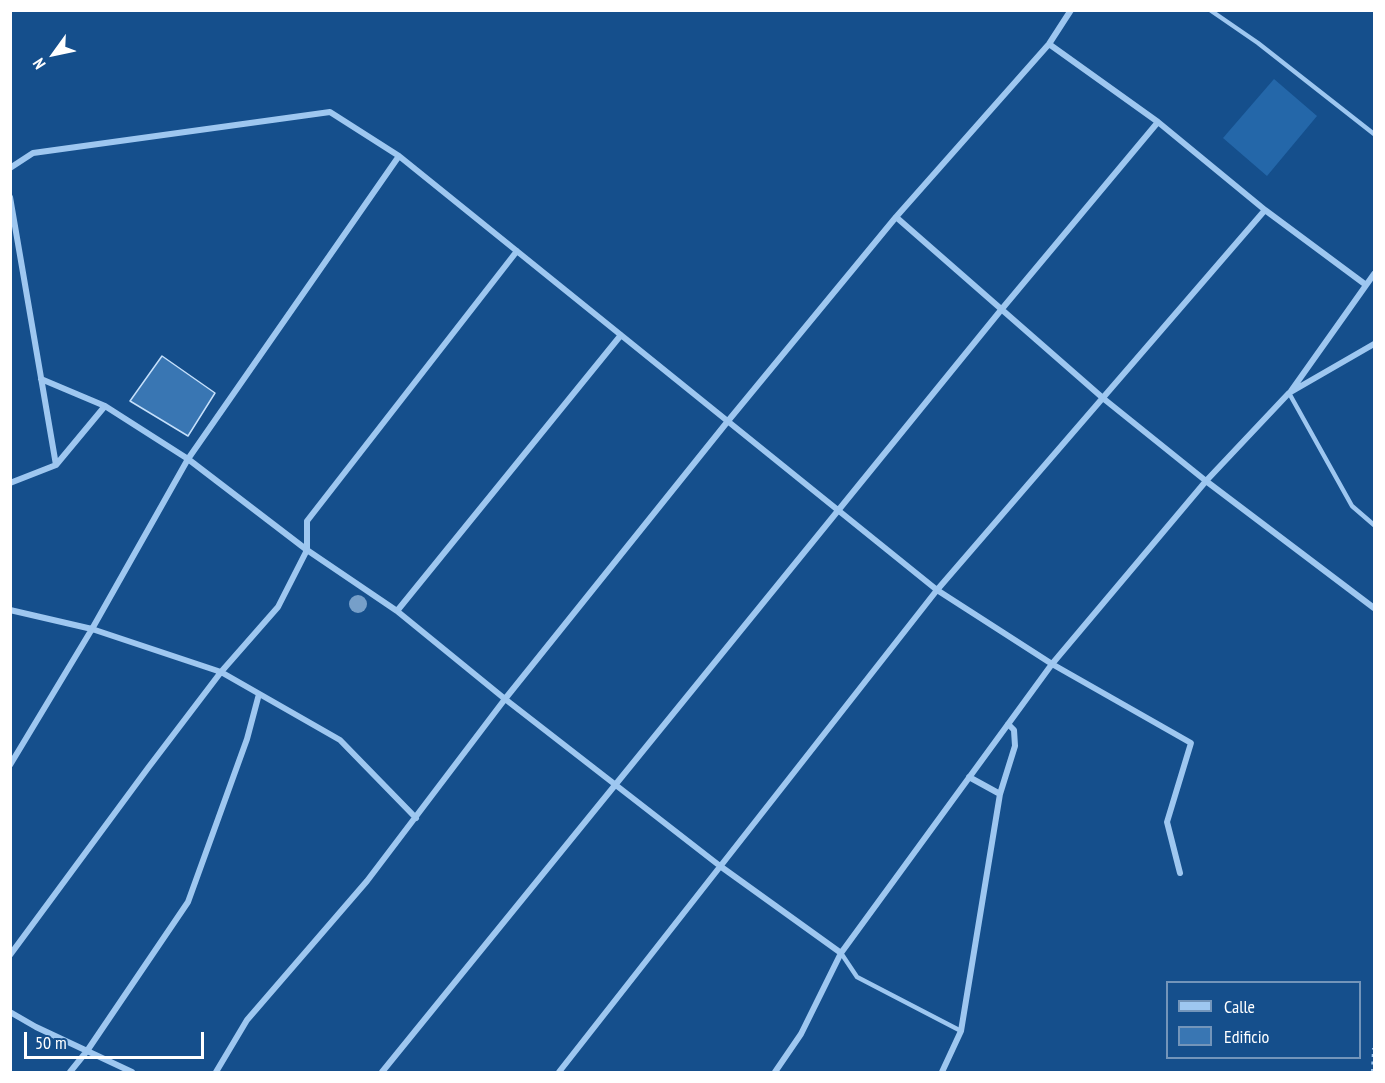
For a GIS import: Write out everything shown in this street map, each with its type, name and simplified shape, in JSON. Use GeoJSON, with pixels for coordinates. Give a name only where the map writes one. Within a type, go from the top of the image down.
{"type":"FeatureCollection","features":[{"type":"Feature","properties":{"kind":"street"},"geometry":{"type":"LineString","coordinates":[[216,1072],[247,1020],[367,881],[505,699],[728,421],[896,217],[1049,44],[1071,10]]}},
{"type":"Feature","properties":{"kind":"street"},"geometry":{"type":"LineString","coordinates":[[1049,44],[1158,122],[1265,210],[1366,285]]}},
{"type":"Feature","properties":{"kind":"street"},"geometry":{"type":"LineString","coordinates":[[10,168],[33,153],[330,112],[399,156],[937,590],[1052,664],[1191,743],[1167,822],[1180,873]]}},
{"type":"Feature","properties":{"kind":"street"},"geometry":{"type":"LineString","coordinates":[[382,1072],[1001,310],[1158,122]]}},
{"type":"Feature","properties":{"kind":"street"},"geometry":{"type":"LineString","coordinates":[[10,765],[92,629],[188,459],[399,156]]}},
{"type":"Feature","properties":{"kind":"street"},"geometry":{"type":"LineString","coordinates":[[10,197],[56,465]]}},
{"type":"Feature","properties":{"kind":"street"},"geometry":{"type":"LineString","coordinates":[[559,1072],[937,590],[1265,210]]}},
{"type":"Feature","properties":{"kind":"street"},"geometry":{"type":"LineString","coordinates":[[896,217],[1104,399],[1206,481],[1374,608]]}},
{"type":"Feature","properties":{"kind":"street"},"geometry":{"type":"LineString","coordinates":[[10,955],[221,672],[278,607],[307,550],[306,521],[517,251]]}},
{"type":"Feature","properties":{"kind":"street"},"geometry":{"type":"LineString","coordinates":[[775,1072],[801,1034],[841,953],[1052,664],[1206,481],[1289,393],[1374,274]]}},
{"type":"Feature","properties":{"kind":"street"},"geometry":{"type":"LineString","coordinates":[[396,611],[621,335]]}},
{"type":"Feature","properties":{"kind":"street"},"geometry":{"type":"LineString","coordinates":[[1289,393],[1374,344]]}},
{"type":"Feature","properties":{"kind":"street"},"geometry":{"type":"LineString","coordinates":[[41,378],[105,406],[188,459],[307,550],[396,611],[720,866],[841,953]]}},
{"type":"Feature","properties":{"kind":"street"},"geometry":{"type":"LineString","coordinates":[[10,483],[56,465],[105,406]]}},
{"type":"Feature","properties":{"kind":"street"},"geometry":{"type":"LineString","coordinates":[[10,610],[92,629],[221,672],[339,740],[416,818]]}},
{"type":"Feature","properties":{"kind":"street"},"geometry":{"type":"LineString","coordinates":[[70,1072],[87,1051],[188,902],[247,739],[259,694]]}},
{"type":"Feature","properties":{"kind":"street"},"geometry":{"type":"LineString","coordinates":[[942,1072],[961,1031],[1000,794],[1015,746],[1014,730],[1008,724]]}},
{"type":"Feature","properties":{"kind":"street"},"geometry":{"type":"LineString","coordinates":[[969,777],[1000,794]]}},
{"type":"Feature","properties":{"kind":"street"},"geometry":{"type":"LineString","coordinates":[[10,1012],[132,1072]]}},
{"type":"Feature","properties":{"kind":"lane"},"geometry":{"type":"LineString","coordinates":[[1210,10],[1258,43],[1374,134]]}},
{"type":"Feature","properties":{"kind":"lane"},"geometry":{"type":"LineString","coordinates":[[1289,393],[1352,506],[1374,525]]}},
{"type":"Feature","properties":{"kind":"lane"},"geometry":{"type":"LineString","coordinates":[[841,953],[857,977],[961,1031]]}},
{"type":"Feature","properties":{"kind":"path"},"geometry":{"type":"LineString","coordinates":[[1373,1072],[1374,1048]]}},
{"type":"Feature","properties":{"kind":"shaded area"},"geometry":{"type":"Polygon","coordinates":[[[1274,79],[1317,116],[1267,176],[1223,138],[1274,79]]]}},
{"type":"Feature","properties":{"kind":"building"},"geometry":{"type":"Polygon","coordinates":[[[162,356],[215,393],[188,436],[130,401],[162,356]]]}}]}
